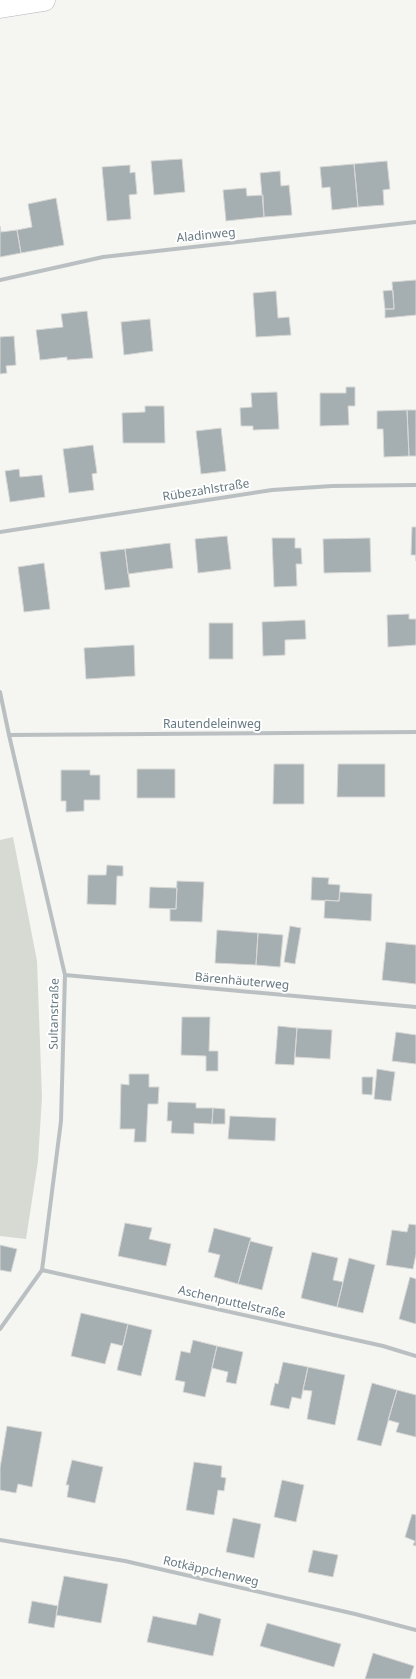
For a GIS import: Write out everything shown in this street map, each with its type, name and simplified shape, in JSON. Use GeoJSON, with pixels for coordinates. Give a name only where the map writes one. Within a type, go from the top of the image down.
{"type":"FeatureCollection","features":[{"type":"Feature","properties":{"kind":"highway"},"geometry":{"type":"LineString","coordinates":[[0,7],[44,0]]}},
{"type":"Feature","properties":{"kind":"street","name":"Aladinweg"},"geometry":{"type":"LineString","coordinates":[[0,280],[103,257],[416,222]]}},
{"type":"Feature","properties":{"kind":"street","name":"Rübezahlstraße"},"geometry":{"type":"LineString","coordinates":[[0,532],[272,490],[332,486],[416,485]]}},
{"type":"Feature","properties":{"kind":"street","name":"Sultanstraße"},"geometry":{"type":"LineString","coordinates":[[0,692],[65,975],[61,1121],[42,1270],[0,1329]]}},
{"type":"Feature","properties":{"kind":"street","name":"Rautendeleinweg"},"geometry":{"type":"LineString","coordinates":[[9,735],[416,732]]}},
{"type":"Feature","properties":{"kind":"street","name":"Bärenhäuterweg"},"geometry":{"type":"LineString","coordinates":[[65,975],[416,1007]]}},
{"type":"Feature","properties":{"kind":"street","name":"Aschenputtelstraße"},"geometry":{"type":"LineString","coordinates":[[42,1270],[375,1344],[416,1356]]}},
{"type":"Feature","properties":{"kind":"street","name":"Rotkäppchenweg"},"geometry":{"type":"LineString","coordinates":[[0,1540],[125,1561],[347,1612],[416,1630]]}},
{"type":"Feature","properties":{"kind":"shaded area"},"geometry":{"type":"Polygon","coordinates":[[[13,837],[37,961],[42,1097],[38,1161],[26,1239],[0,1236],[0,840],[13,837]]]}},
{"type":"Feature","properties":{"kind":"building"},"geometry":{"type":"Polygon","coordinates":[[[182,159],[185,192],[154,195],[151,161],[182,159]]]}},
{"type":"Feature","properties":{"kind":"building"},"geometry":{"type":"Polygon","coordinates":[[[387,161],[390,189],[383,190],[384,205],[358,207],[354,164],[387,161]]]}},
{"type":"Feature","properties":{"kind":"building"},"geometry":{"type":"Polygon","coordinates":[[[354,164],[358,207],[332,210],[330,187],[322,188],[320,167],[354,164]]]}},
{"type":"Feature","properties":{"kind":"building"},"geometry":{"type":"Polygon","coordinates":[[[130,165],[130,173],[135,172],[137,194],[129,195],[131,219],[107,221],[102,167],[130,165]]]}},
{"type":"Feature","properties":{"kind":"building"},"geometry":{"type":"Polygon","coordinates":[[[280,171],[281,186],[289,185],[292,215],[264,217],[260,173],[280,171]]]}},
{"type":"Feature","properties":{"kind":"building"},"geometry":{"type":"Polygon","coordinates":[[[246,188],[247,196],[263,195],[264,217],[226,221],[223,190],[246,188]]]}},
{"type":"Feature","properties":{"kind":"building"},"geometry":{"type":"Polygon","coordinates":[[[56,198],[64,245],[21,253],[17,230],[32,227],[28,204],[56,198]]]}},
{"type":"Feature","properties":{"kind":"building"},"geometry":{"type":"Polygon","coordinates":[[[0,226],[1,232],[17,230],[21,253],[0,257],[0,226]]]}},
{"type":"Feature","properties":{"kind":"building"},"geometry":{"type":"Polygon","coordinates":[[[416,280],[416,315],[385,318],[385,309],[394,309],[392,282],[416,280]]]}},
{"type":"Feature","properties":{"kind":"building"},"geometry":{"type":"Polygon","coordinates":[[[393,290],[394,309],[385,309],[383,291],[393,290]]]}},
{"type":"Feature","properties":{"kind":"building"},"geometry":{"type":"Polygon","coordinates":[[[276,291],[278,318],[289,317],[291,335],[256,337],[253,293],[276,291]]]}},
{"type":"Feature","properties":{"kind":"building"},"geometry":{"type":"Polygon","coordinates":[[[87,311],[93,358],[67,360],[67,357],[40,360],[36,330],[63,327],[61,314],[87,311]]]}},
{"type":"Feature","properties":{"kind":"building"},"geometry":{"type":"Polygon","coordinates":[[[150,319],[153,351],[124,355],[121,322],[150,319]]]}},
{"type":"Feature","properties":{"kind":"building"},"geometry":{"type":"Polygon","coordinates":[[[14,336],[16,365],[6,366],[7,373],[0,374],[0,337],[14,336]]]}},
{"type":"Feature","properties":{"kind":"building"},"geometry":{"type":"Polygon","coordinates":[[[346,387],[355,387],[355,406],[348,406],[349,425],[320,426],[320,393],[346,393],[346,387]]]}},
{"type":"Feature","properties":{"kind":"building"},"geometry":{"type":"Polygon","coordinates":[[[277,392],[279,429],[253,430],[253,426],[241,426],[240,408],[252,407],[251,393],[277,392]]]}},
{"type":"Feature","properties":{"kind":"building"},"geometry":{"type":"Polygon","coordinates":[[[145,406],[164,406],[165,443],[123,443],[122,413],[145,412],[145,406]]]}},
{"type":"Feature","properties":{"kind":"building"},"geometry":{"type":"Polygon","coordinates":[[[407,410],[409,456],[384,457],[383,429],[377,429],[377,411],[407,410]]]}},
{"type":"Feature","properties":{"kind":"building"},"geometry":{"type":"Polygon","coordinates":[[[407,410],[416,410],[416,456],[409,456],[407,410]]]}},
{"type":"Feature","properties":{"kind":"building"},"geometry":{"type":"Polygon","coordinates":[[[221,428],[226,471],[201,474],[196,431],[221,428]]]}},
{"type":"Feature","properties":{"kind":"building"},"geometry":{"type":"Polygon","coordinates":[[[93,445],[97,473],[92,474],[94,490],[69,493],[63,449],[93,445]]]}},
{"type":"Feature","properties":{"kind":"building"},"geometry":{"type":"Polygon","coordinates":[[[19,469],[20,477],[42,475],[45,497],[10,502],[5,471],[19,469]]]}},
{"type":"Feature","properties":{"kind":"building"},"geometry":{"type":"Polygon","coordinates":[[[412,527],[416,527],[416,555],[411,555],[412,527]]]}},
{"type":"Feature","properties":{"kind":"building"},"geometry":{"type":"Polygon","coordinates":[[[227,536],[231,569],[198,573],[195,539],[227,536]]]}},
{"type":"Feature","properties":{"kind":"building"},"geometry":{"type":"Polygon","coordinates":[[[272,538],[295,538],[295,548],[301,548],[302,564],[296,564],[297,586],[274,587],[272,538]]]}},
{"type":"Feature","properties":{"kind":"building"},"geometry":{"type":"Polygon","coordinates":[[[370,538],[371,572],[324,573],[323,539],[370,538]]]}},
{"type":"Feature","properties":{"kind":"building"},"geometry":{"type":"Polygon","coordinates":[[[170,543],[173,568],[128,574],[125,549],[170,543]]]}},
{"type":"Feature","properties":{"kind":"building"},"geometry":{"type":"Polygon","coordinates":[[[125,549],[130,587],[105,590],[100,552],[125,549]]]}},
{"type":"Feature","properties":{"kind":"building"},"geometry":{"type":"Polygon","coordinates":[[[44,563],[50,609],[24,612],[18,567],[44,563]]]}},
{"type":"Feature","properties":{"kind":"building"},"geometry":{"type":"Polygon","coordinates":[[[409,614],[409,619],[416,619],[416,645],[388,647],[387,615],[409,614]]]}},
{"type":"Feature","properties":{"kind":"building"},"geometry":{"type":"Polygon","coordinates":[[[305,620],[306,639],[285,640],[285,655],[263,656],[262,622],[305,620]]]}},
{"type":"Feature","properties":{"kind":"building"},"geometry":{"type":"Polygon","coordinates":[[[209,623],[233,623],[233,659],[209,659],[209,623]]]}},
{"type":"Feature","properties":{"kind":"building"},"geometry":{"type":"Polygon","coordinates":[[[134,645],[135,676],[86,679],[84,648],[134,645]]]}},
{"type":"Feature","properties":{"kind":"building"},"geometry":{"type":"Polygon","coordinates":[[[274,764],[304,764],[304,804],[273,804],[274,764]]]}},
{"type":"Feature","properties":{"kind":"building"},"geometry":{"type":"Polygon","coordinates":[[[338,764],[385,764],[385,797],[337,797],[338,764]]]}},
{"type":"Feature","properties":{"kind":"building"},"geometry":{"type":"Polygon","coordinates":[[[137,769],[175,769],[175,798],[137,798],[137,769]]]}},
{"type":"Feature","properties":{"kind":"building"},"geometry":{"type":"Polygon","coordinates":[[[61,770],[90,770],[90,775],[100,775],[100,800],[84,800],[84,811],[66,812],[66,801],[61,801],[61,770]]]}},
{"type":"Feature","properties":{"kind":"building"},"geometry":{"type":"Polygon","coordinates":[[[107,865],[123,866],[123,876],[117,876],[116,905],[87,904],[88,875],[106,875],[107,865]]]}},
{"type":"Feature","properties":{"kind":"building"},"geometry":{"type":"Polygon","coordinates":[[[312,877],[329,878],[328,884],[340,885],[339,901],[311,900],[312,877]]]}},
{"type":"Feature","properties":{"kind":"building"},"geometry":{"type":"Polygon","coordinates":[[[177,881],[204,882],[202,922],[170,921],[170,909],[176,909],[177,881]]]}},
{"type":"Feature","properties":{"kind":"building"},"geometry":{"type":"Polygon","coordinates":[[[150,887],[177,888],[176,909],[149,908],[150,887]]]}},
{"type":"Feature","properties":{"kind":"building"},"geometry":{"type":"Polygon","coordinates":[[[340,892],[372,894],[371,921],[324,918],[325,900],[339,901],[340,892]]]}},
{"type":"Feature","properties":{"kind":"building"},"geometry":{"type":"Polygon","coordinates":[[[290,926],[301,928],[295,964],[284,962],[290,926]]]}},
{"type":"Feature","properties":{"kind":"building"},"geometry":{"type":"Polygon","coordinates":[[[217,930],[258,933],[256,965],[215,963],[217,930]]]}},
{"type":"Feature","properties":{"kind":"building"},"geometry":{"type":"Polygon","coordinates":[[[258,933],[283,935],[280,967],[256,965],[258,933]]]}},
{"type":"Feature","properties":{"kind":"building"},"geometry":{"type":"Polygon","coordinates":[[[386,942],[416,945],[416,984],[382,980],[386,942]]]}},
{"type":"Feature","properties":{"kind":"building"},"geometry":{"type":"Polygon","coordinates":[[[182,1017],[210,1017],[209,1051],[218,1051],[218,1071],[206,1071],[206,1056],[181,1055],[182,1017]]]}},
{"type":"Feature","properties":{"kind":"building"},"geometry":{"type":"Polygon","coordinates":[[[278,1026],[297,1028],[294,1065],[275,1064],[278,1026]]]}},
{"type":"Feature","properties":{"kind":"building"},"geometry":{"type":"Polygon","coordinates":[[[297,1028],[332,1030],[330,1059],[295,1057],[297,1028]]]}},
{"type":"Feature","properties":{"kind":"building"},"geometry":{"type":"Polygon","coordinates":[[[396,1032],[416,1035],[416,1064],[392,1061],[396,1032]]]}},
{"type":"Feature","properties":{"kind":"building"},"geometry":{"type":"Polygon","coordinates":[[[377,1069],[395,1072],[391,1101],[374,1099],[377,1069]]]}},
{"type":"Feature","properties":{"kind":"building"},"geometry":{"type":"Polygon","coordinates":[[[129,1074],[149,1074],[149,1087],[159,1087],[158,1104],[148,1104],[146,1142],[134,1142],[135,1129],[120,1129],[121,1084],[129,1085],[129,1074]]]}},
{"type":"Feature","properties":{"kind":"building"},"geometry":{"type":"Polygon","coordinates":[[[362,1077],[373,1077],[372,1095],[362,1094],[362,1077]]]}},
{"type":"Feature","properties":{"kind":"building"},"geometry":{"type":"Polygon","coordinates":[[[168,1102],[196,1103],[196,1108],[213,1108],[212,1124],[194,1123],[194,1134],[171,1133],[172,1121],[167,1121],[168,1102]]]}},
{"type":"Feature","properties":{"kind":"building"},"geometry":{"type":"Polygon","coordinates":[[[213,1108],[225,1109],[225,1124],[212,1124],[213,1108]]]}},
{"type":"Feature","properties":{"kind":"building"},"geometry":{"type":"Polygon","coordinates":[[[230,1116],[276,1118],[275,1141],[228,1139],[230,1116]]]}},
{"type":"Feature","properties":{"kind":"building"},"geometry":{"type":"Polygon","coordinates":[[[125,1223],[152,1228],[149,1239],[171,1244],[166,1266],[118,1256],[125,1223]]]}},
{"type":"Feature","properties":{"kind":"building"},"geometry":{"type":"Polygon","coordinates":[[[409,1224],[416,1225],[416,1254],[413,1269],[386,1265],[392,1230],[407,1232],[409,1224]]]}},
{"type":"Feature","properties":{"kind":"building"},"geometry":{"type":"Polygon","coordinates":[[[214,1228],[251,1238],[238,1284],[214,1277],[220,1255],[208,1252],[214,1228]]]}},
{"type":"Feature","properties":{"kind":"building"},"geometry":{"type":"Polygon","coordinates":[[[250,1241],[273,1247],[262,1290],[238,1284],[250,1241]]]}},
{"type":"Feature","properties":{"kind":"building"},"geometry":{"type":"Polygon","coordinates":[[[0,1245],[17,1249],[11,1272],[0,1270],[0,1245]]]}},
{"type":"Feature","properties":{"kind":"building"},"geometry":{"type":"Polygon","coordinates":[[[312,1252],[338,1258],[333,1280],[343,1282],[337,1307],[301,1298],[312,1252]]]}},
{"type":"Feature","properties":{"kind":"building"},"geometry":{"type":"Polygon","coordinates":[[[349,1258],[375,1265],[363,1313],[337,1307],[349,1258]]]}},
{"type":"Feature","properties":{"kind":"building"},"geometry":{"type":"Polygon","coordinates":[[[410,1277],[416,1279],[416,1324],[399,1319],[410,1277]]]}},
{"type":"Feature","properties":{"kind":"building"},"geometry":{"type":"Polygon","coordinates":[[[81,1313],[128,1324],[123,1346],[111,1343],[105,1364],[71,1356],[81,1313]]]}},
{"type":"Feature","properties":{"kind":"building"},"geometry":{"type":"Polygon","coordinates":[[[128,1324],[152,1330],[141,1376],[117,1370],[128,1324]]]}},
{"type":"Feature","properties":{"kind":"building"},"geometry":{"type":"Polygon","coordinates":[[[193,1340],[217,1346],[205,1397],[183,1392],[185,1382],[175,1380],[181,1351],[190,1353],[193,1340]]]}},
{"type":"Feature","properties":{"kind":"building"},"geometry":{"type":"Polygon","coordinates":[[[217,1346],[243,1352],[236,1384],[226,1382],[228,1372],[212,1368],[217,1346]]]}},
{"type":"Feature","properties":{"kind":"building"},"geometry":{"type":"Polygon","coordinates":[[[283,1362],[308,1367],[301,1399],[292,1397],[289,1409],[270,1405],[275,1383],[278,1384],[283,1362]]]}},
{"type":"Feature","properties":{"kind":"building"},"geometry":{"type":"Polygon","coordinates":[[[308,1367],[345,1375],[335,1425],[307,1419],[312,1391],[303,1390],[308,1367]]]}},
{"type":"Feature","properties":{"kind":"building"},"geometry":{"type":"Polygon","coordinates":[[[372,1383],[397,1390],[381,1446],[357,1440],[372,1383]]]}},
{"type":"Feature","properties":{"kind":"building"},"geometry":{"type":"Polygon","coordinates":[[[397,1390],[416,1395],[416,1437],[396,1432],[399,1423],[388,1420],[397,1390]]]}},
{"type":"Feature","properties":{"kind":"building"},"geometry":{"type":"Polygon","coordinates":[[[7,1426],[42,1432],[32,1487],[18,1484],[16,1493],[0,1490],[0,1468],[7,1426]]]}},
{"type":"Feature","properties":{"kind":"building"},"geometry":{"type":"Polygon","coordinates":[[[72,1460],[103,1467],[95,1503],[67,1497],[69,1485],[66,1485],[72,1460]]]}},
{"type":"Feature","properties":{"kind":"building"},"geometry":{"type":"Polygon","coordinates":[[[194,1462],[222,1466],[221,1477],[226,1478],[224,1491],[218,1490],[214,1515],[186,1510],[194,1462]]]}},
{"type":"Feature","properties":{"kind":"building"},"geometry":{"type":"Polygon","coordinates":[[[282,1480],[304,1485],[296,1522],[274,1517],[282,1480]]]}},
{"type":"Feature","properties":{"kind":"building"},"geometry":{"type":"Polygon","coordinates":[[[412,1514],[416,1515],[416,1546],[413,1545],[415,1541],[405,1537],[412,1514]]]}},
{"type":"Feature","properties":{"kind":"building"},"geometry":{"type":"Polygon","coordinates":[[[233,1518],[261,1524],[254,1558],[226,1552],[233,1518]]]}},
{"type":"Feature","properties":{"kind":"building"},"geometry":{"type":"Polygon","coordinates":[[[313,1550],[338,1555],[333,1577],[308,1572],[313,1550]]]}},
{"type":"Feature","properties":{"kind":"building"},"geometry":{"type":"Polygon","coordinates":[[[64,1576],[108,1584],[101,1623],[56,1615],[64,1576]]]}},
{"type":"Feature","properties":{"kind":"building"},"geometry":{"type":"Polygon","coordinates":[[[32,1601],[58,1606],[54,1628],[28,1623],[32,1601]]]}},
{"type":"Feature","properties":{"kind":"building"},"geometry":{"type":"Polygon","coordinates":[[[199,1613],[221,1619],[213,1656],[147,1642],[153,1616],[196,1625],[199,1613]]]}},
{"type":"Feature","properties":{"kind":"building"},"geometry":{"type":"Polygon","coordinates":[[[267,1623],[341,1644],[334,1667],[260,1646],[267,1623]]]}},
{"type":"Feature","properties":{"kind":"building"},"geometry":{"type":"Polygon","coordinates":[[[373,1653],[414,1666],[410,1679],[365,1679],[373,1653]]]}}]}
